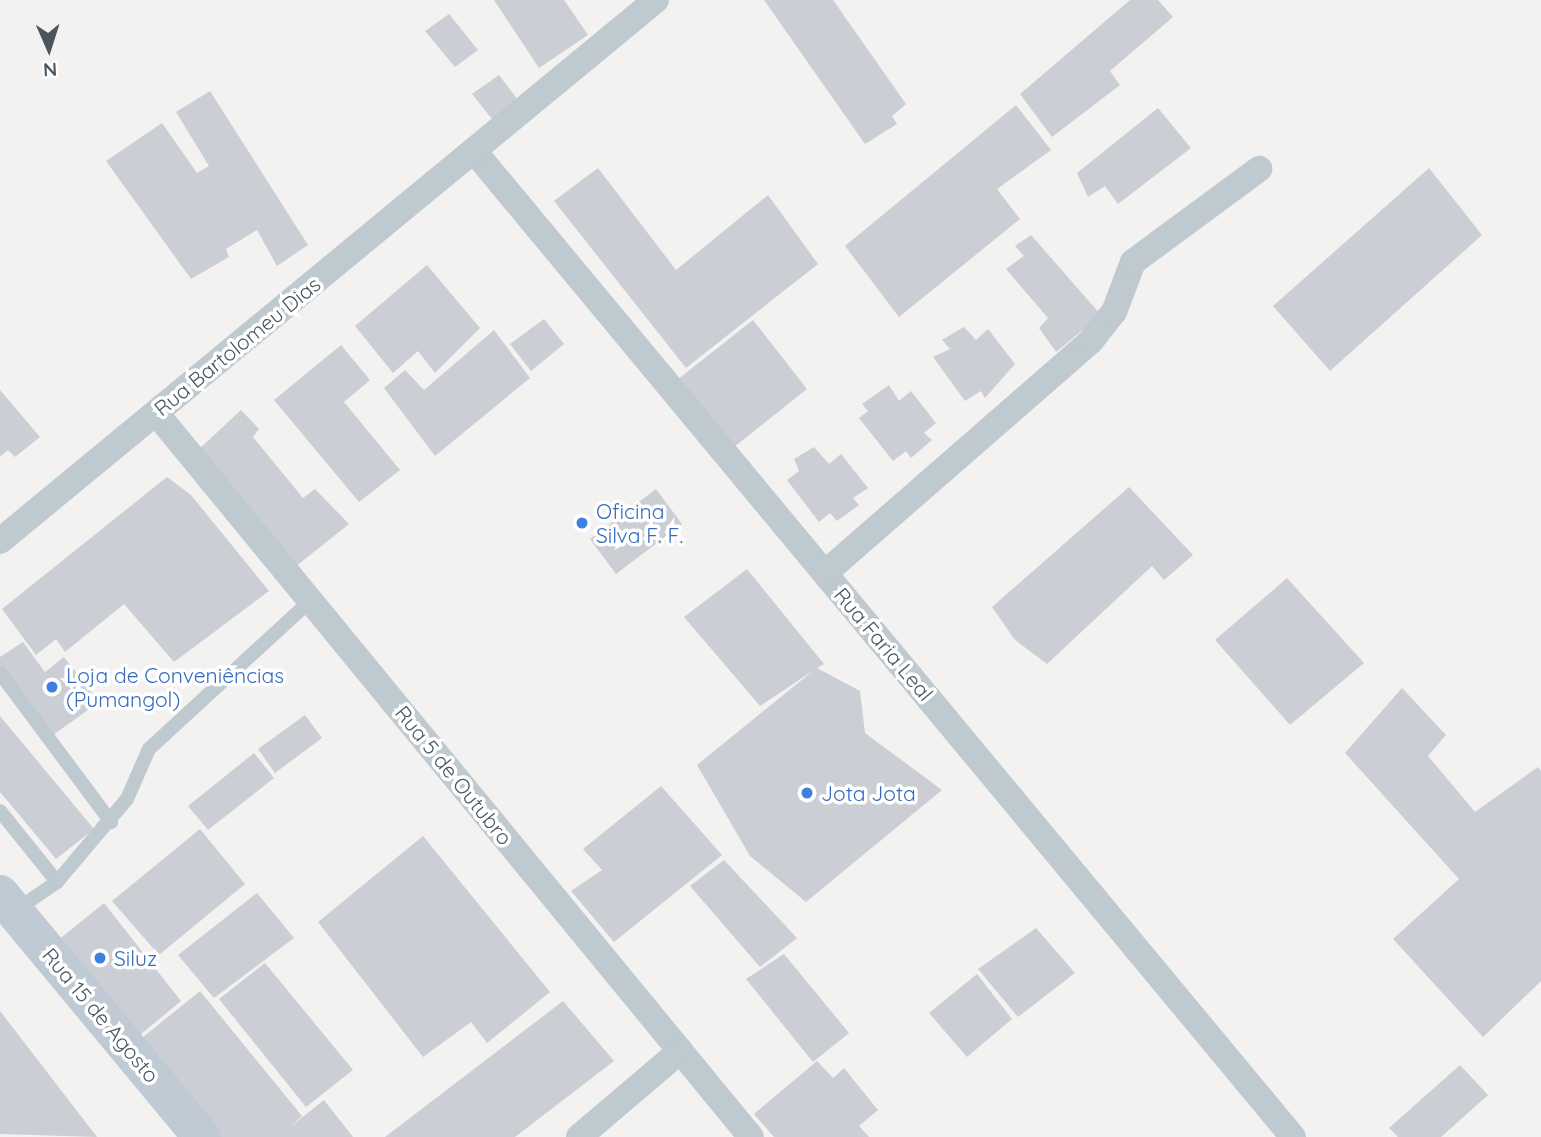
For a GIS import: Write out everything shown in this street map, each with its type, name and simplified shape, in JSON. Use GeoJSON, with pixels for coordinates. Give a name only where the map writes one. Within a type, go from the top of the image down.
{"type":"FeatureCollection","features":[{"type":"Feature","properties":{"kind":"main road","name":"Rua 15 de Agosto"},"geometry":{"type":"LineString","coordinates":[[7,902],[202,1137]]}},
{"type":"Feature","properties":{"kind":"street","name":"Rua Bartolomeu Dias"},"geometry":{"type":"LineString","coordinates":[[0,541],[656,0]]}},
{"type":"Feature","properties":{"kind":"street","name":"Rua Faria Leal"},"geometry":{"type":"LineString","coordinates":[[474,151],[1293,1137]]}},
{"type":"Feature","properties":{"kind":"street"},"geometry":{"type":"LineString","coordinates":[[825,573],[1091,341],[1114,312],[1133,261],[1259,169]]}},
{"type":"Feature","properties":{"kind":"street","name":"Rua 5 de Outubro"},"geometry":{"type":"LineString","coordinates":[[156,413],[751,1137]]}},
{"type":"Feature","properties":{"kind":"street"},"geometry":{"type":"LineString","coordinates":[[579,1137],[680,1051]]}},
{"type":"Feature","properties":{"kind":"lane"},"geometry":{"type":"LineString","coordinates":[[7,902],[57,882],[111,822],[149,749],[311,600]]}},
{"type":"Feature","properties":{"kind":"lane"},"geometry":{"type":"LineString","coordinates":[[0,673],[111,822]]}},
{"type":"Feature","properties":{"kind":"lane"},"geometry":{"type":"LineString","coordinates":[[0,811],[57,882]]}},
{"type":"Feature","properties":{"kind":"building"},"geometry":{"type":"Polygon","coordinates":[[[494,0],[564,0],[588,35],[539,68],[494,0]]]}},
{"type":"Feature","properties":{"kind":"building"},"geometry":{"type":"Polygon","coordinates":[[[764,0],[833,0],[906,104],[892,116],[897,124],[865,144],[764,0]]]}},
{"type":"Feature","properties":{"kind":"building"},"geometry":{"type":"Polygon","coordinates":[[[1130,0],[1158,0],[1173,17],[1110,71],[1120,85],[1052,137],[1020,94],[1130,0]]]}},
{"type":"Feature","properties":{"kind":"building"},"geometry":{"type":"Polygon","coordinates":[[[449,14],[478,50],[455,67],[425,31],[449,14]]]}},
{"type":"Feature","properties":{"kind":"building"},"geometry":{"type":"Polygon","coordinates":[[[499,75],[518,100],[492,119],[472,94],[499,75]]]}},
{"type":"Feature","properties":{"kind":"building"},"geometry":{"type":"Polygon","coordinates":[[[210,91],[308,245],[277,266],[257,230],[226,249],[229,257],[191,279],[106,161],[162,123],[197,173],[209,166],[176,112],[210,91]]]}},
{"type":"Feature","properties":{"kind":"building"},"geometry":{"type":"Polygon","coordinates":[[[1016,105],[1051,150],[997,189],[1020,219],[899,317],[845,246],[1016,105]]]}},
{"type":"Feature","properties":{"kind":"building"},"geometry":{"type":"Polygon","coordinates":[[[1158,108],[1191,148],[1118,204],[1105,186],[1088,197],[1077,173],[1158,108]]]}},
{"type":"Feature","properties":{"kind":"building"},"geometry":{"type":"Polygon","coordinates":[[[598,168],[676,270],[768,195],[818,264],[686,368],[554,201],[598,168]]]}},
{"type":"Feature","properties":{"kind":"building"},"geometry":{"type":"Polygon","coordinates":[[[1429,168],[1482,235],[1330,371],[1273,306],[1429,168]]]}},
{"type":"Feature","properties":{"kind":"building"},"geometry":{"type":"Polygon","coordinates":[[[1031,235],[1101,315],[1056,352],[1039,328],[1048,318],[1006,269],[1024,256],[1015,246],[1031,235]]]}},
{"type":"Feature","properties":{"kind":"building"},"geometry":{"type":"Polygon","coordinates":[[[427,265],[480,328],[435,373],[418,351],[393,373],[355,326],[427,265]]]}},
{"type":"Feature","properties":{"kind":"building"},"geometry":{"type":"Polygon","coordinates":[[[544,319],[564,344],[531,371],[510,344],[544,319]]]}},
{"type":"Feature","properties":{"kind":"building"},"geometry":{"type":"Polygon","coordinates":[[[753,320],[807,389],[734,447],[677,380],[753,320]]]}},
{"type":"Feature","properties":{"kind":"building"},"geometry":{"type":"Polygon","coordinates":[[[964,327],[976,340],[988,329],[1015,364],[985,398],[981,391],[965,401],[933,357],[950,349],[942,340],[964,327]]]}},
{"type":"Feature","properties":{"kind":"building"},"geometry":{"type":"Polygon","coordinates":[[[494,330],[530,378],[435,456],[384,388],[405,370],[424,390],[494,330]]]}},
{"type":"Feature","properties":{"kind":"building"},"geometry":{"type":"Polygon","coordinates":[[[341,345],[370,380],[344,402],[400,470],[359,502],[274,400],[341,345]]]}},
{"type":"Feature","properties":{"kind":"building"},"geometry":{"type":"Polygon","coordinates":[[[889,385],[899,401],[911,391],[936,423],[924,433],[932,440],[911,458],[906,451],[893,461],[859,418],[868,411],[862,404],[889,385]]]}},
{"type":"Feature","properties":{"kind":"building"},"geometry":{"type":"Polygon","coordinates":[[[0,390],[40,437],[15,457],[8,450],[0,457],[0,390]]]}},
{"type":"Feature","properties":{"kind":"building"},"geometry":{"type":"Polygon","coordinates":[[[241,410],[259,429],[253,437],[303,498],[315,489],[349,524],[295,567],[197,451],[241,410]]]}},
{"type":"Feature","properties":{"kind":"building"},"geometry":{"type":"Polygon","coordinates":[[[814,447],[829,464],[841,454],[868,488],[853,498],[859,505],[837,521],[830,513],[819,522],[787,480],[799,471],[794,459],[814,447]]]}},
{"type":"Feature","properties":{"kind":"building"},"geometry":{"type":"Polygon","coordinates":[[[167,477],[191,495],[269,591],[174,662],[124,604],[65,652],[56,639],[36,655],[2,609],[167,477]]]}},
{"type":"Feature","properties":{"kind":"building"},"geometry":{"type":"Polygon","coordinates":[[[1129,487],[1193,555],[1164,580],[1152,566],[1047,664],[1015,640],[992,607],[1129,487]]]}},
{"type":"Feature","properties":{"kind":"building"},"geometry":{"type":"Polygon","coordinates":[[[656,489],[682,524],[616,574],[590,539],[656,489]]]}},
{"type":"Feature","properties":{"kind":"building"},"geometry":{"type":"Polygon","coordinates":[[[747,569],[824,664],[817,668],[860,691],[865,733],[942,790],[806,902],[750,856],[697,765],[814,670],[760,706],[684,617],[747,569]]]}},
{"type":"Feature","properties":{"kind":"building"},"geometry":{"type":"Polygon","coordinates":[[[1287,578],[1364,663],[1290,725],[1215,640],[1287,578]]]}},
{"type":"Feature","properties":{"kind":"building","name":"Loja de Conveniências (Pumangol)"},"geometry":{"type":"Polygon","coordinates":[[[23,642],[45,672],[64,657],[99,702],[53,735],[0,665],[0,657],[23,642]]]}},
{"type":"Feature","properties":{"kind":"building"},"geometry":{"type":"Polygon","coordinates":[[[1402,688],[1446,735],[1428,756],[1475,812],[1538,767],[1541,771],[1541,981],[1483,1037],[1393,939],[1459,879],[1345,753],[1402,688]]]}},
{"type":"Feature","properties":{"kind":"building"},"geometry":{"type":"Polygon","coordinates":[[[305,715],[322,738],[275,773],[258,749],[305,715]]]}},
{"type":"Feature","properties":{"kind":"building"},"geometry":{"type":"Polygon","coordinates":[[[0,716],[94,829],[56,859],[0,792],[0,716]]]}},
{"type":"Feature","properties":{"kind":"building"},"geometry":{"type":"Polygon","coordinates":[[[254,753],[274,778],[208,830],[188,806],[254,753]]]}},
{"type":"Feature","properties":{"kind":"building"},"geometry":{"type":"Polygon","coordinates":[[[661,786],[722,855],[614,942],[571,891],[602,870],[583,849],[661,786]]]}},
{"type":"Feature","properties":{"kind":"building"},"geometry":{"type":"Polygon","coordinates":[[[200,829],[245,884],[159,955],[112,901],[200,829]]]}},
{"type":"Feature","properties":{"kind":"building"},"geometry":{"type":"Polygon","coordinates":[[[423,836],[550,992],[487,1043],[471,1022],[423,1057],[318,922],[423,836]]]}},
{"type":"Feature","properties":{"kind":"building"},"geometry":{"type":"Polygon","coordinates":[[[724,860],[797,938],[760,967],[690,886],[724,860]]]}},
{"type":"Feature","properties":{"kind":"building"},"geometry":{"type":"Polygon","coordinates":[[[257,893],[294,938],[214,998],[178,955],[257,893]]]}},
{"type":"Feature","properties":{"kind":"building"},"geometry":{"type":"Polygon","coordinates":[[[104,903],[181,1001],[134,1040],[51,946],[104,903]]]}},
{"type":"Feature","properties":{"kind":"building"},"geometry":{"type":"Polygon","coordinates":[[[1036,928],[1075,973],[1018,1017],[978,969],[1036,928]]]}},
{"type":"Feature","properties":{"kind":"building"},"geometry":{"type":"Polygon","coordinates":[[[784,954],[849,1033],[813,1062],[746,979],[784,954]]]}},
{"type":"Feature","properties":{"kind":"building"},"geometry":{"type":"Polygon","coordinates":[[[265,963],[353,1070],[306,1107],[219,999],[265,963]]]}},
{"type":"Feature","properties":{"kind":"building"},"geometry":{"type":"Polygon","coordinates":[[[977,974],[1012,1019],[967,1057],[929,1013],[977,974]]]}},
{"type":"Feature","properties":{"kind":"building"},"geometry":{"type":"Polygon","coordinates":[[[200,991],[302,1116],[290,1127],[324,1100],[353,1137],[212,1137],[137,1042],[200,991]]]}},
{"type":"Feature","properties":{"kind":"building"},"geometry":{"type":"Polygon","coordinates":[[[563,1001],[614,1061],[515,1137],[385,1137],[563,1001]]]}},
{"type":"Feature","properties":{"kind":"building"},"geometry":{"type":"Polygon","coordinates":[[[0,1011],[97,1137],[0,1134],[0,1011]]]}},
{"type":"Feature","properties":{"kind":"building"},"geometry":{"type":"Polygon","coordinates":[[[817,1061],[833,1078],[844,1068],[878,1110],[859,1126],[869,1137],[774,1137],[754,1114],[817,1061]]]}},
{"type":"Feature","properties":{"kind":"building"},"geometry":{"type":"Polygon","coordinates":[[[1460,1065],[1488,1095],[1441,1137],[1398,1137],[1389,1128],[1460,1065]]]}},
{"type":"Feature","properties":{"kind":"place","name":"Oficina Silva F. F."},"geometry":{"type":"Point","coordinates":[582,523]}},
{"type":"Feature","properties":{"kind":"place","name":"Loja de Conveniências (Pumangol)"},"geometry":{"type":"Point","coordinates":[52,687]}},
{"type":"Feature","properties":{"kind":"place","name":"Jota Jota"},"geometry":{"type":"Point","coordinates":[807,793]}},
{"type":"Feature","properties":{"kind":"place","name":"Siluz"},"geometry":{"type":"Point","coordinates":[100,958]}}]}
